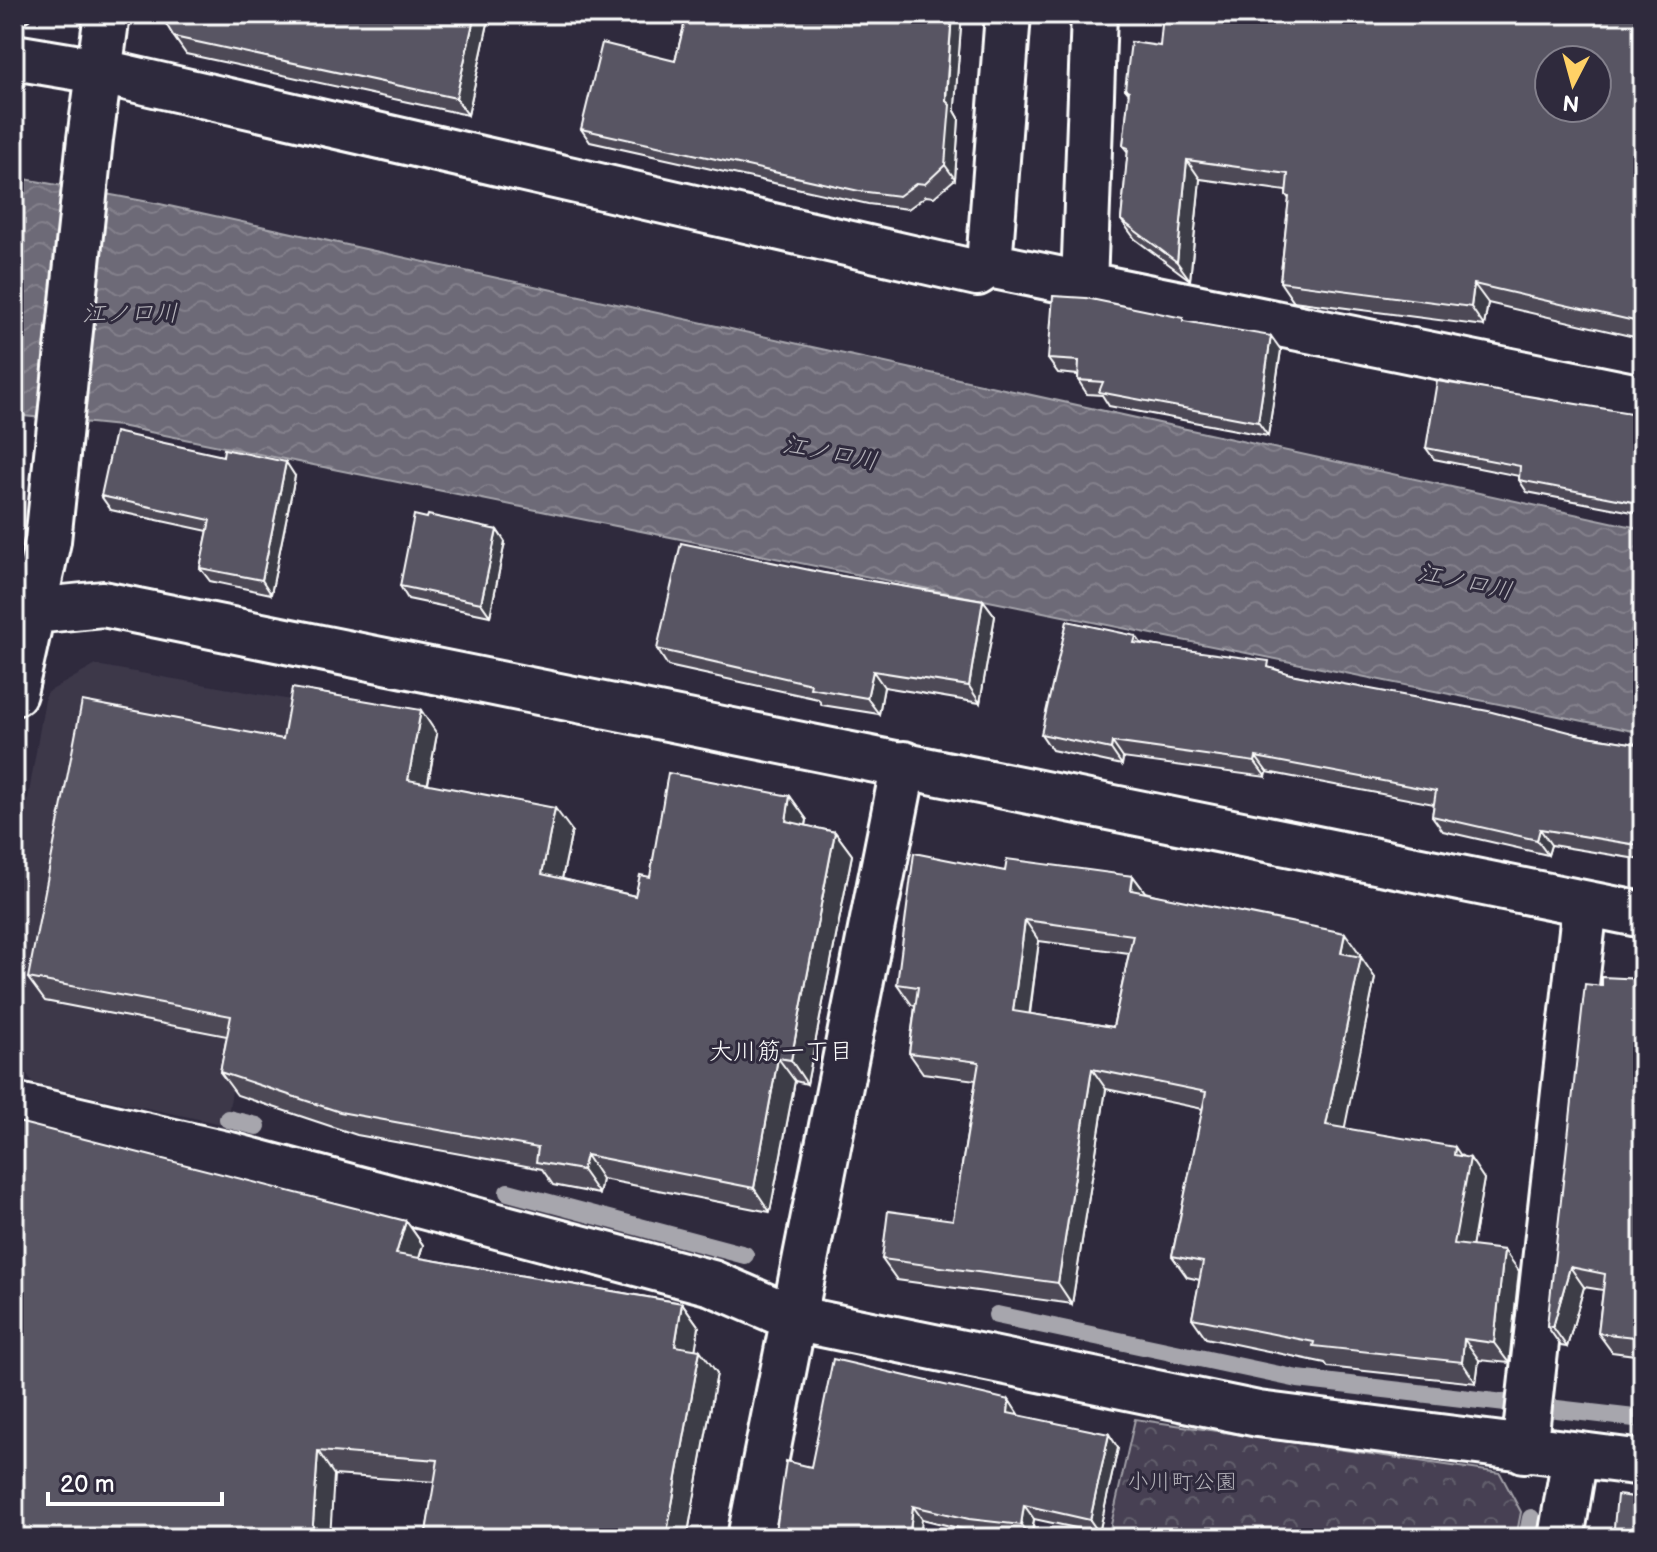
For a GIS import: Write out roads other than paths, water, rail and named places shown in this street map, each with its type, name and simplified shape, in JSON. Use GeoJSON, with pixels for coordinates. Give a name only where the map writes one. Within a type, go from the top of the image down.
{"type":"FeatureCollection","features":[{"type":"Feature","properties":{"kind":"street"},"geometry":{"type":"LineString","coordinates":[[14,693],[22,612],[48,541],[87,167],[107,14]]}},
{"type":"Feature","properties":{"kind":"street"},"geometry":{"type":"LineString","coordinates":[[989,265],[1008,14]]}},
{"type":"Feature","properties":{"kind":"street"},"geometry":{"type":"LineString","coordinates":[[1084,285],[1094,14]]}},
{"type":"Feature","properties":{"kind":"street"},"geometry":{"type":"LineString","coordinates":[[14,57],[98,71],[977,273],[989,265],[1643,398]]}},
{"type":"Feature","properties":{"kind":"street"},"geometry":{"type":"LineString","coordinates":[[22,612],[103,604],[1643,915]]}},
{"type":"Feature","properties":{"kind":"street"},"geometry":{"type":"LineString","coordinates":[[750,1538],[904,764]]}},
{"type":"Feature","properties":{"kind":"street"},"geometry":{"type":"LineString","coordinates":[[1528,1420],[1585,904]]}},
{"type":"Feature","properties":{"kind":"street"},"geometry":{"type":"LineString","coordinates":[[14,1105],[230,1155],[712,1283],[793,1318],[1258,1414],[1528,1420],[1575,1456],[1643,1463]]}},
{"type":"Feature","properties":{"kind":"street"},"geometry":{"type":"LineString","coordinates":[[1561,1538],[1575,1456]]}},
{"type":"Feature","properties":{"kind":"water","name":"江ノ口川"},"geometry":{"type":"Polygon","coordinates":[[[14,177],[160,204],[1643,529],[1643,733],[120,426],[14,415],[14,177]]]}},
{"type":"Feature","properties":{"kind":"waterway"},"geometry":{"type":"LineString","coordinates":[[228,1119],[257,1126]]}},
{"type":"Feature","properties":{"kind":"waterway"},"geometry":{"type":"LineString","coordinates":[[508,1192],[745,1255]]}},
{"type":"Feature","properties":{"kind":"waterway"},"geometry":{"type":"LineString","coordinates":[[997,1315],[1298,1379],[1643,1419]]}},
{"type":"Feature","properties":{"kind":"waterway"},"geometry":{"type":"LineString","coordinates":[[1527,1538],[1531,1518]]}},
{"type":"Feature","properties":{"kind":"district","name":"大川筋一丁目"},"geometry":{"type":"Point","coordinates":[781,1051]}},
{"type":"Feature","properties":{"kind":"park label","name":"小川町公園"},"geometry":{"type":"Point","coordinates":[1182,1482]}}]}
